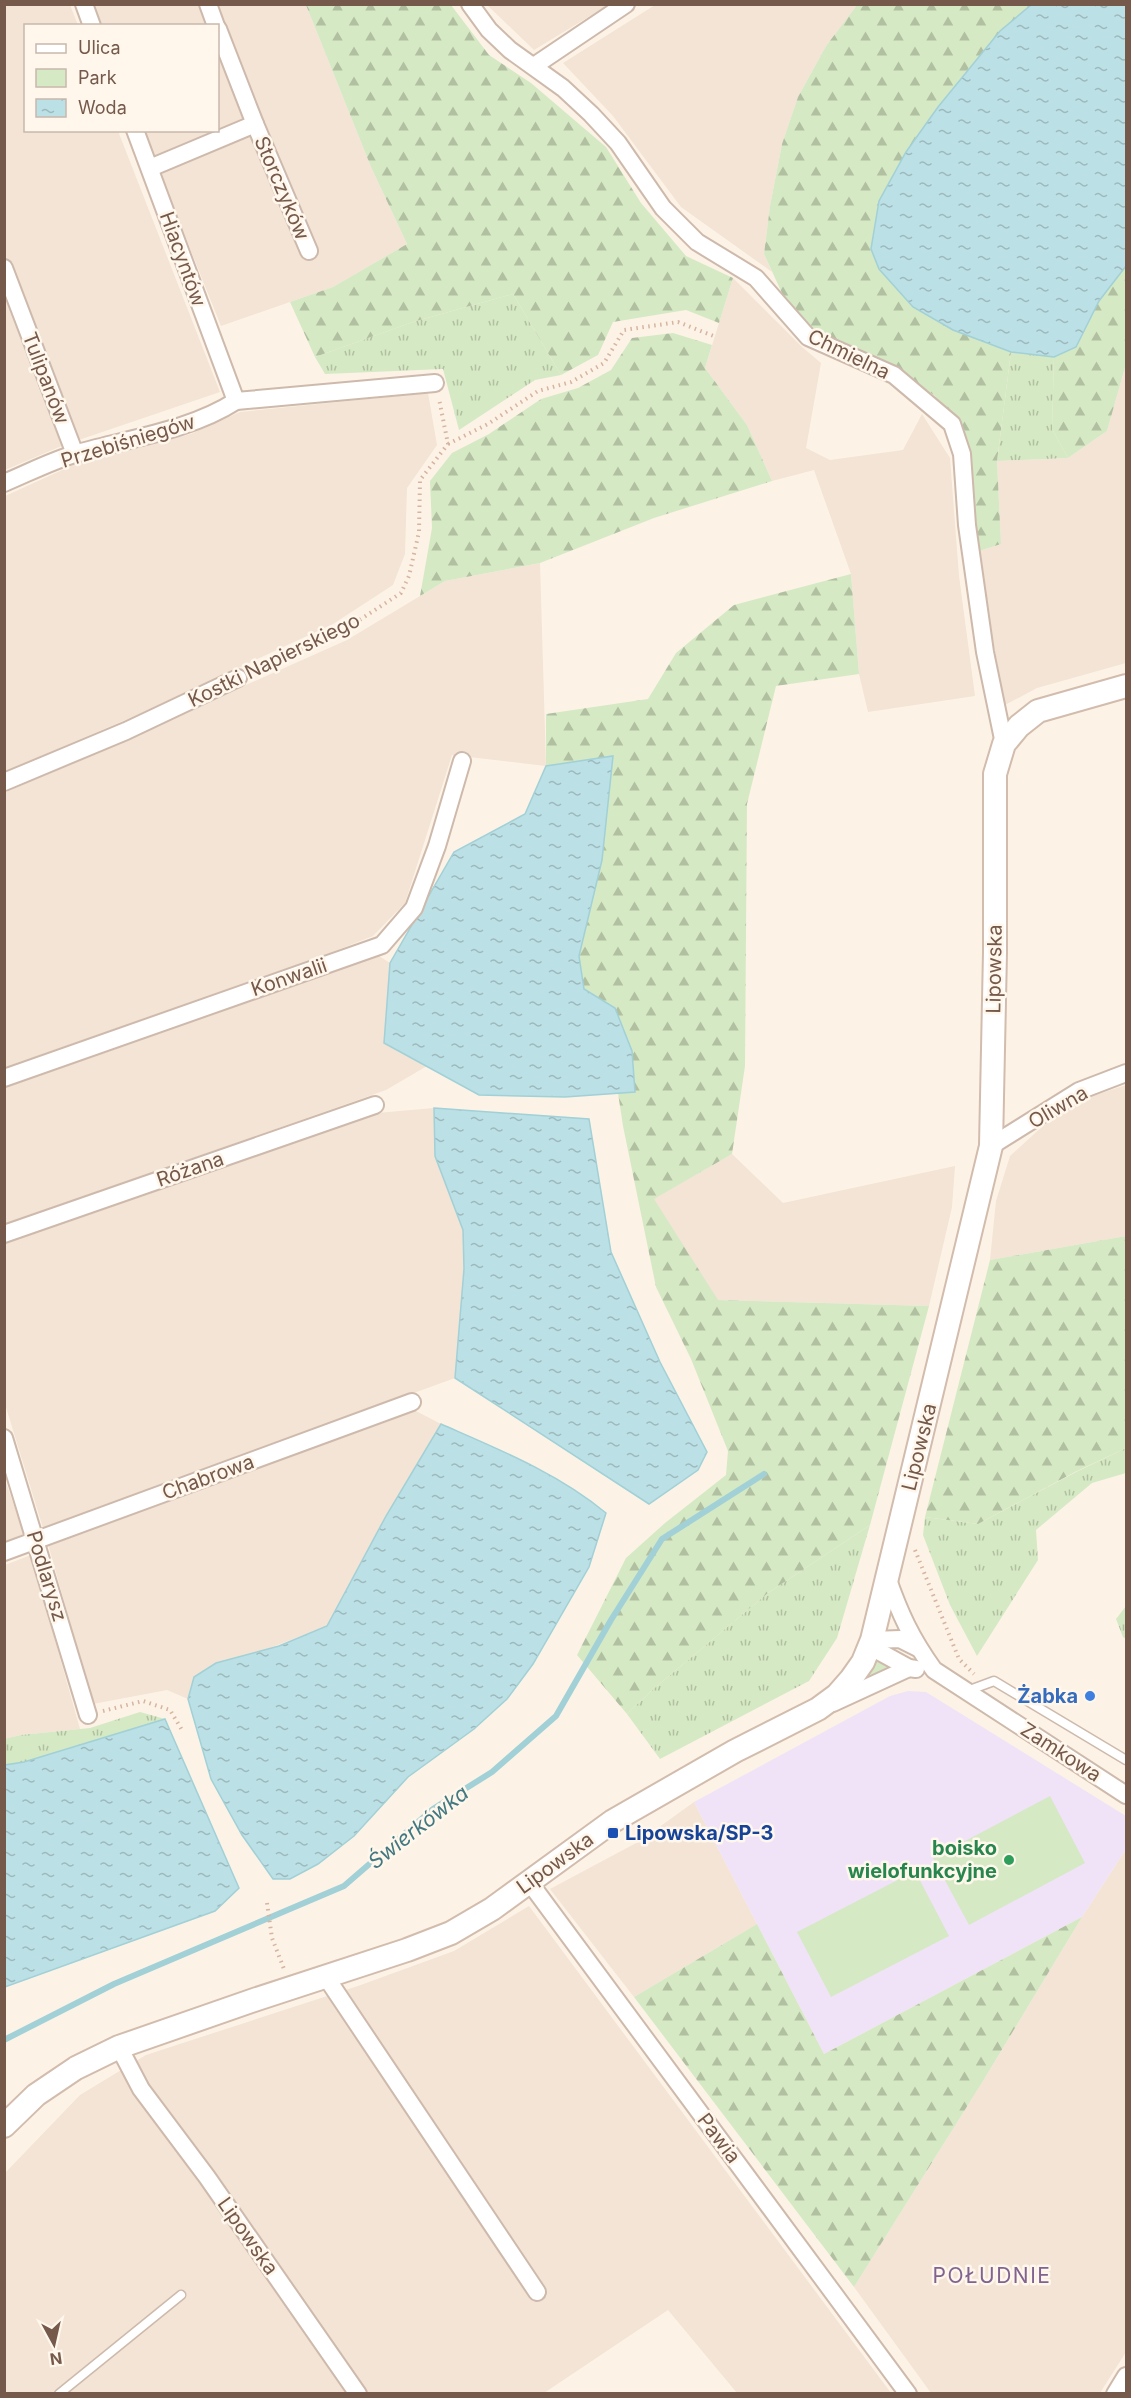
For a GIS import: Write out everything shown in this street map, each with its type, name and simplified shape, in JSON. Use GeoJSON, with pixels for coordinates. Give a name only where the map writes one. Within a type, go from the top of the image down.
{"type":"FeatureCollection","features":[{"type":"Feature","properties":{"kind":"street"},"geometry":{"type":"LineString","coordinates":[[84,4],[91,24]]}},
{"type":"Feature","properties":{"kind":"street","name":"Storczyków"},"geometry":{"type":"LineString","coordinates":[[208,4],[216,24]]}},
{"type":"Feature","properties":{"kind":"street","name":"Chmielna"},"geometry":{"type":"LineString","coordinates":[[470,4],[489,30],[510,50],[563,88],[618,142],[663,208],[697,242],[756,278],[808,337],[894,375],[952,424],[962,454],[967,525],[985,652],[1004,744]]}},
{"type":"Feature","properties":{"kind":"street"},"geometry":{"type":"LineString","coordinates":[[534,66],[626,4]]}},
{"type":"Feature","properties":{"kind":"street","name":"Storczyków"},"geometry":{"type":"LineString","coordinates":[[219,32],[309,251]]}},
{"type":"Feature","properties":{"kind":"street","name":"Storczyków"},"geometry":{"type":"LineString","coordinates":[[150,168],[255,124]]}},
{"type":"Feature","properties":{"kind":"street","name":"Hiacyntów"},"geometry":{"type":"LineString","coordinates":[[136,132],[233,394]]}},
{"type":"Feature","properties":{"kind":"street","name":"Tulipanów"},"geometry":{"type":"LineString","coordinates":[[4,268],[75,453]]}},
{"type":"Feature","properties":{"kind":"street"},"geometry":{"type":"LineString","coordinates":[[233,394],[435,383]]}},
{"type":"Feature","properties":{"kind":"street","name":"Przebiśniegów"},"geometry":{"type":"LineString","coordinates":[[4,483],[75,453],[190,423],[220,411],[233,394]]}},
{"type":"Feature","properties":{"kind":"street","name":"Kostki Napierskiego"},"geometry":{"type":"LineString","coordinates":[[4,782],[126,731],[238,678]]}},
{"type":"Feature","properties":{"kind":"street","name":"Lipowska"},"geometry":{"type":"LineString","coordinates":[[4,2126],[36,2095],[76,2068],[119,2047],[451,1933],[492,1909],[623,1815],[735,1751],[818,1709],[837,1695],[851,1679],[863,1662],[871,1643],[991,1146],[995,952],[995,774],[1004,744],[1019,726],[1038,711],[1126,686]]}},
{"type":"Feature","properties":{"kind":"street","name":"Konwalii"},"geometry":{"type":"LineString","coordinates":[[4,1077],[382,945],[414,908],[437,846],[462,761]]}},
{"type":"Feature","properties":{"kind":"street","name":"Oliwna"},"geometry":{"type":"LineString","coordinates":[[991,1146],[1079,1091],[1126,1073]]}},
{"type":"Feature","properties":{"kind":"street","name":"Różana"},"geometry":{"type":"LineString","coordinates":[[4,1234],[375,1105]]}},
{"type":"Feature","properties":{"kind":"street","name":"Chabrowa"},"geometry":{"type":"LineString","coordinates":[[4,1552],[412,1402]]}},
{"type":"Feature","properties":{"kind":"street","name":"Podlarysz"},"geometry":{"type":"LineString","coordinates":[[4,1438],[88,1715]]}},
{"type":"Feature","properties":{"kind":"street","name":"Zamkowa"},"geometry":{"type":"LineString","coordinates":[[887,1577],[900,1616],[918,1648],[934,1670],[1126,1795]]}},
{"type":"Feature","properties":{"kind":"street"},"geometry":{"type":"LineString","coordinates":[[871,1643],[900,1639],[918,1648]]}},
{"type":"Feature","properties":{"kind":"street","name":"Zamkowa"},"geometry":{"type":"LineString","coordinates":[[871,1643],[909,1668],[934,1670]]}},
{"type":"Feature","properties":{"kind":"street","name":"Zamkowa"},"geometry":{"type":"LineString","coordinates":[[818,1709],[909,1668]]}},
{"type":"Feature","properties":{"kind":"street","name":"Pawia"},"geometry":{"type":"LineString","coordinates":[[530,1882],[908,2394]]}},
{"type":"Feature","properties":{"kind":"street"},"geometry":{"type":"LineString","coordinates":[[326,1977],[537,2292]]}},
{"type":"Feature","properties":{"kind":"street","name":"Lipowska"},"geometry":{"type":"LineString","coordinates":[[119,2047],[141,2089],[207,2177],[358,2394]]}},
{"type":"Feature","properties":{"kind":"street"},"geometry":{"type":"LineString","coordinates":[[1115,2394],[1126,2376]]}},
{"type":"Feature","properties":{"kind":"lane"},"geometry":{"type":"LineString","coordinates":[[967,1691],[994,1681],[1126,1760]]}},
{"type":"Feature","properties":{"kind":"lane"},"geometry":{"type":"LineString","coordinates":[[59,2394],[181,2295]]}},
{"type":"Feature","properties":{"kind":"path"},"geometry":{"type":"LineString","coordinates":[[435,383],[448,444],[488,424],[538,391],[571,382],[604,363],[624,330],[678,322],[716,337]]}},
{"type":"Feature","properties":{"kind":"path","name":"Kostki Napierskiego"},"geometry":{"type":"LineString","coordinates":[[238,678],[341,632],[401,593],[409,576],[419,532],[420,480],[448,444]]}},
{"type":"Feature","properties":{"kind":"path"},"geometry":{"type":"LineString","coordinates":[[88,1715],[143,1701],[170,1710],[182,1730]]}},
{"type":"Feature","properties":{"kind":"path"},"geometry":{"type":"LineString","coordinates":[[267,1903],[272,1938],[288,1979]]}},
{"type":"Feature","properties":{"kind":"shaded area"},"geometry":{"type":"Polygon","coordinates":[[[5,5],[70,5],[78,24],[24,24],[24,132],[118,132],[220,392],[64,445],[5,470],[5,5]]]}},
{"type":"Feature","properties":{"kind":"shaded area"},"geometry":{"type":"Polygon","coordinates":[[[93,5],[306,5],[371,167],[407,244],[333,287],[221,326],[143,132],[219,132],[219,24],[101,24],[93,5]]]}},
{"type":"Feature","properties":{"kind":"shaded area"},"geometry":{"type":"Polygon","coordinates":[[[487,5],[608,5],[534,50],[487,5]]]}},
{"type":"Feature","properties":{"kind":"shaded area"},"geometry":{"type":"Polygon","coordinates":[[[655,5],[857,5],[826,46],[798,97],[782,144],[770,206],[764,254],[772,272],[681,207],[613,116],[563,63],[655,5]]]}},
{"type":"Feature","properties":{"kind":"shaded area"},"geometry":{"type":"Polygon","coordinates":[[[733,278],[821,363],[806,448],[830,460],[903,450],[922,414],[950,458],[959,576],[975,696],[868,712],[859,674],[851,574],[814,470],[772,481],[747,425],[705,368],[733,278]]]}},
{"type":"Feature","properties":{"kind":"shaded area"},"geometry":{"type":"Polygon","coordinates":[[[1126,364],[1126,663],[1037,688],[1005,705],[979,551],[1001,544],[997,461],[1068,458],[1107,431],[1126,364]]]}},
{"type":"Feature","properties":{"kind":"shaded area"},"geometry":{"type":"Polygon","coordinates":[[[428,393],[437,445],[407,488],[405,554],[393,585],[333,624],[130,718],[5,771],[5,496],[80,462],[191,434],[240,412],[428,393]]]}},
{"type":"Feature","properties":{"kind":"shaded area"},"geometry":{"type":"Polygon","coordinates":[[[540,563],[546,766],[452,755],[405,903],[373,936],[294,967],[5,1067],[4,793],[347,640],[445,581],[540,563]]]}},
{"type":"Feature","properties":{"kind":"shaded area"},"geometry":{"type":"Polygon","coordinates":[[[379,956],[390,963],[384,1043],[427,1066],[386,1090],[5,1224],[4,1088],[379,956]]]}},
{"type":"Feature","properties":{"kind":"shaded area"},"geometry":{"type":"Polygon","coordinates":[[[1126,1085],[1126,1236],[990,1260],[996,1201],[1010,1156],[1044,1125],[1084,1099],[1126,1085]]]}},
{"type":"Feature","properties":{"kind":"shaded area"},"geometry":{"type":"Polygon","coordinates":[[[434,1108],[435,1156],[463,1230],[464,1269],[455,1378],[43,1528],[5,1404],[4,1244],[377,1113],[434,1108]]]}},
{"type":"Feature","properties":{"kind":"shaded area"},"geometry":{"type":"Polygon","coordinates":[[[732,1154],[783,1203],[955,1166],[952,1207],[929,1306],[717,1300],[653,1199],[732,1154]]]}},
{"type":"Feature","properties":{"kind":"shaded area"},"geometry":{"type":"Polygon","coordinates":[[[414,1410],[441,1424],[386,1516],[327,1626],[194,1677],[188,1699],[167,1690],[93,1704],[48,1544],[414,1410]]]}},
{"type":"Feature","properties":{"kind":"shaded area"},"geometry":{"type":"Polygon","coordinates":[[[4,1477],[24,1534],[5,1541],[4,1541],[4,1477]]]}},
{"type":"Feature","properties":{"kind":"shaded area"},"geometry":{"type":"Polygon","coordinates":[[[31,1555],[80,1729],[21,1735],[5,1739],[5,1565],[31,1555]]]}},
{"type":"Feature","properties":{"kind":"shaded area"},"geometry":{"type":"Polygon","coordinates":[[[908,1691],[926,1692],[1126,1816],[1126,1849],[1082,1917],[824,2054],[694,1802],[890,1696],[908,1691]]]}},
{"type":"Feature","properties":{"kind":"shaded area"},"geometry":{"type":"Polygon","coordinates":[[[694,1802],[757,1924],[634,1997],[550,1889],[640,1841],[694,1802]]]}},
{"type":"Feature","properties":{"kind":"shaded area"},"geometry":{"type":"Polygon","coordinates":[[[1126,1849],[1126,2352],[1100,2393],[931,2393],[854,2287],[1126,1849]]]}},
{"type":"Feature","properties":{"kind":"shaded area"},"geometry":{"type":"Polygon","coordinates":[[[529,1906],[891,2393],[737,2393],[668,2310],[544,2393],[5,2394],[5,2173],[80,2095],[146,2055],[358,1986],[454,1951],[529,1906]]]}},
{"type":"Feature","properties":{"kind":"green space"},"geometry":{"type":"Polygon","coordinates":[[[306,5],[451,5],[489,55],[531,83],[606,147],[641,203],[686,256],[733,278],[719,323],[686,310],[613,322],[598,355],[561,375],[513,294],[413,322],[315,357],[290,302],[333,287],[407,244],[371,167],[306,5]]]}},
{"type":"Feature","properties":{"kind":"green space"},"geometry":{"type":"Polygon","coordinates":[[[857,5],[1031,5],[996,38],[964,74],[906,152],[953,330],[1011,352],[997,461],[1001,544],[979,551],[964,429],[934,395],[858,348],[817,333],[787,304],[764,254],[770,206],[782,144],[798,97],[826,46],[857,5]]]}},
{"type":"Feature","properties":{"kind":"green space"},"geometry":{"type":"Polygon","coordinates":[[[1126,266],[1126,364],[1107,431],[1068,458],[1052,429],[1054,357],[1076,347],[1099,301],[1126,266]]]}},
{"type":"Feature","properties":{"kind":"green space"},"geometry":{"type":"Polygon","coordinates":[[[513,294],[561,375],[535,380],[459,430],[443,369],[325,374],[315,357],[413,322],[513,294]]]}},
{"type":"Feature","properties":{"kind":"green space"},"geometry":{"type":"Polygon","coordinates":[[[673,333],[712,345],[705,368],[747,425],[772,481],[654,518],[540,563],[445,581],[420,596],[432,528],[430,481],[452,453],[489,434],[541,399],[578,388],[611,370],[632,338],[673,333]]]}},
{"type":"Feature","properties":{"kind":"green space"},"geometry":{"type":"Polygon","coordinates":[[[1011,352],[1054,357],[1052,429],[1068,458],[997,461],[1011,352]]]}},
{"type":"Feature","properties":{"kind":"green space"},"geometry":{"type":"Polygon","coordinates":[[[851,574],[859,674],[776,686],[747,804],[745,1066],[732,1154],[654,1199],[718,1300],[929,1306],[870,1525],[768,1593],[651,1691],[627,1714],[577,1655],[626,1558],[665,1523],[726,1475],[728,1451],[691,1359],[656,1287],[618,1093],[635,1092],[615,1008],[584,989],[579,956],[602,860],[613,757],[546,766],[546,714],[648,699],[676,653],[734,605],[851,574]]]}},
{"type":"Feature","properties":{"kind":"green space"},"geometry":{"type":"Polygon","coordinates":[[[1126,1236],[1126,1448],[1075,1472],[978,1524],[925,1517],[990,1260],[1126,1236]]]}},
{"type":"Feature","properties":{"kind":"green space"},"geometry":{"type":"Polygon","coordinates":[[[1126,1448],[1126,1473],[1092,1483],[1036,1530],[1038,1560],[977,1656],[950,1605],[923,1535],[925,1517],[978,1524],[1126,1448]]]}},
{"type":"Feature","properties":{"kind":"green space"},"geometry":{"type":"Polygon","coordinates":[[[870,1525],[837,1638],[809,1681],[660,1759],[627,1714],[651,1691],[768,1593],[870,1525]]]}},
{"type":"Feature","properties":{"kind":"green space"},"geometry":{"type":"Polygon","coordinates":[[[1126,1606],[1126,1639],[1116,1619],[1126,1606]]]}},
{"type":"Feature","properties":{"kind":"green space"},"geometry":{"type":"Polygon","coordinates":[[[876,1660],[890,1668],[869,1679],[867,1677],[876,1660]]]}},
{"type":"Feature","properties":{"kind":"green space"},"geometry":{"type":"Polygon","coordinates":[[[140,1712],[165,1719],[24,1762],[5,1765],[4,1739],[21,1735],[90,1728],[140,1712]]]}},
{"type":"Feature","properties":{"kind":"green space","name":"boisko wielofunkcyjne"},"geometry":{"type":"Polygon","coordinates":[[[1050,1796],[1085,1863],[969,1925],[933,1858],[1050,1796]]]}},
{"type":"Feature","properties":{"kind":"green space"},"geometry":{"type":"Polygon","coordinates":[[[915,1871],[949,1936],[831,1997],[797,1932],[915,1871]]]}},
{"type":"Feature","properties":{"kind":"green space"},"geometry":{"type":"Polygon","coordinates":[[[1082,1917],[854,2287],[634,1997],[757,1924],[824,2054],[1082,1917]]]}},
{"type":"Feature","properties":{"kind":"water"},"geometry":{"type":"Polygon","coordinates":[[[1031,5],[1126,5],[1126,266],[1099,301],[1076,347],[1054,357],[1011,352],[953,330],[913,307],[879,269],[871,249],[879,201],[906,152],[938,107],[1000,31],[1031,5]]]}},
{"type":"Feature","properties":{"kind":"water"},"geometry":{"type":"Polygon","coordinates":[[[613,756],[602,860],[579,956],[584,989],[615,1008],[632,1051],[635,1092],[565,1097],[479,1095],[384,1043],[390,963],[454,852],[525,814],[546,766],[613,756]]]}},
{"type":"Feature","properties":{"kind":"water"},"geometry":{"type":"Polygon","coordinates":[[[434,1108],[589,1119],[611,1252],[660,1362],[707,1452],[698,1470],[649,1504],[455,1378],[464,1269],[463,1230],[435,1156],[434,1108]]]}},
{"type":"Feature","properties":{"kind":"water"},"geometry":{"type":"Polygon","coordinates":[[[441,1424],[548,1474],[606,1513],[589,1567],[533,1664],[507,1699],[474,1729],[408,1777],[354,1836],[318,1864],[290,1879],[273,1879],[242,1835],[211,1779],[188,1699],[194,1677],[216,1663],[279,1646],[327,1626],[386,1516],[441,1424]]]}},
{"type":"Feature","properties":{"kind":"water"},"geometry":{"type":"Polygon","coordinates":[[[165,1719],[239,1888],[215,1911],[5,1987],[5,1765],[24,1762],[165,1719]]]}},
{"type":"Feature","properties":{"kind":"waterway","name":"Świerkówka"},"geometry":{"type":"LineString","coordinates":[[4,2040],[114,1984],[344,1886],[433,1809],[492,1772],[556,1716],[611,1620],[662,1539],[764,1474]]}},
{"type":"Feature","properties":{"kind":"place","name":"Żabka"},"geometry":{"type":"Point","coordinates":[1090,1696]}},
{"type":"Feature","properties":{"kind":"place","name":"Lipowska/SP-3"},"geometry":{"type":"Point","coordinates":[613,1833]}},
{"type":"Feature","properties":{"kind":"place","name":"boisko wielofunkcyjne"},"geometry":{"type":"Point","coordinates":[1009,1860]}},
{"type":"Feature","properties":{"kind":"district","name":"POŁUDNIE"},"geometry":{"type":"Point","coordinates":[992,2275]}}]}
